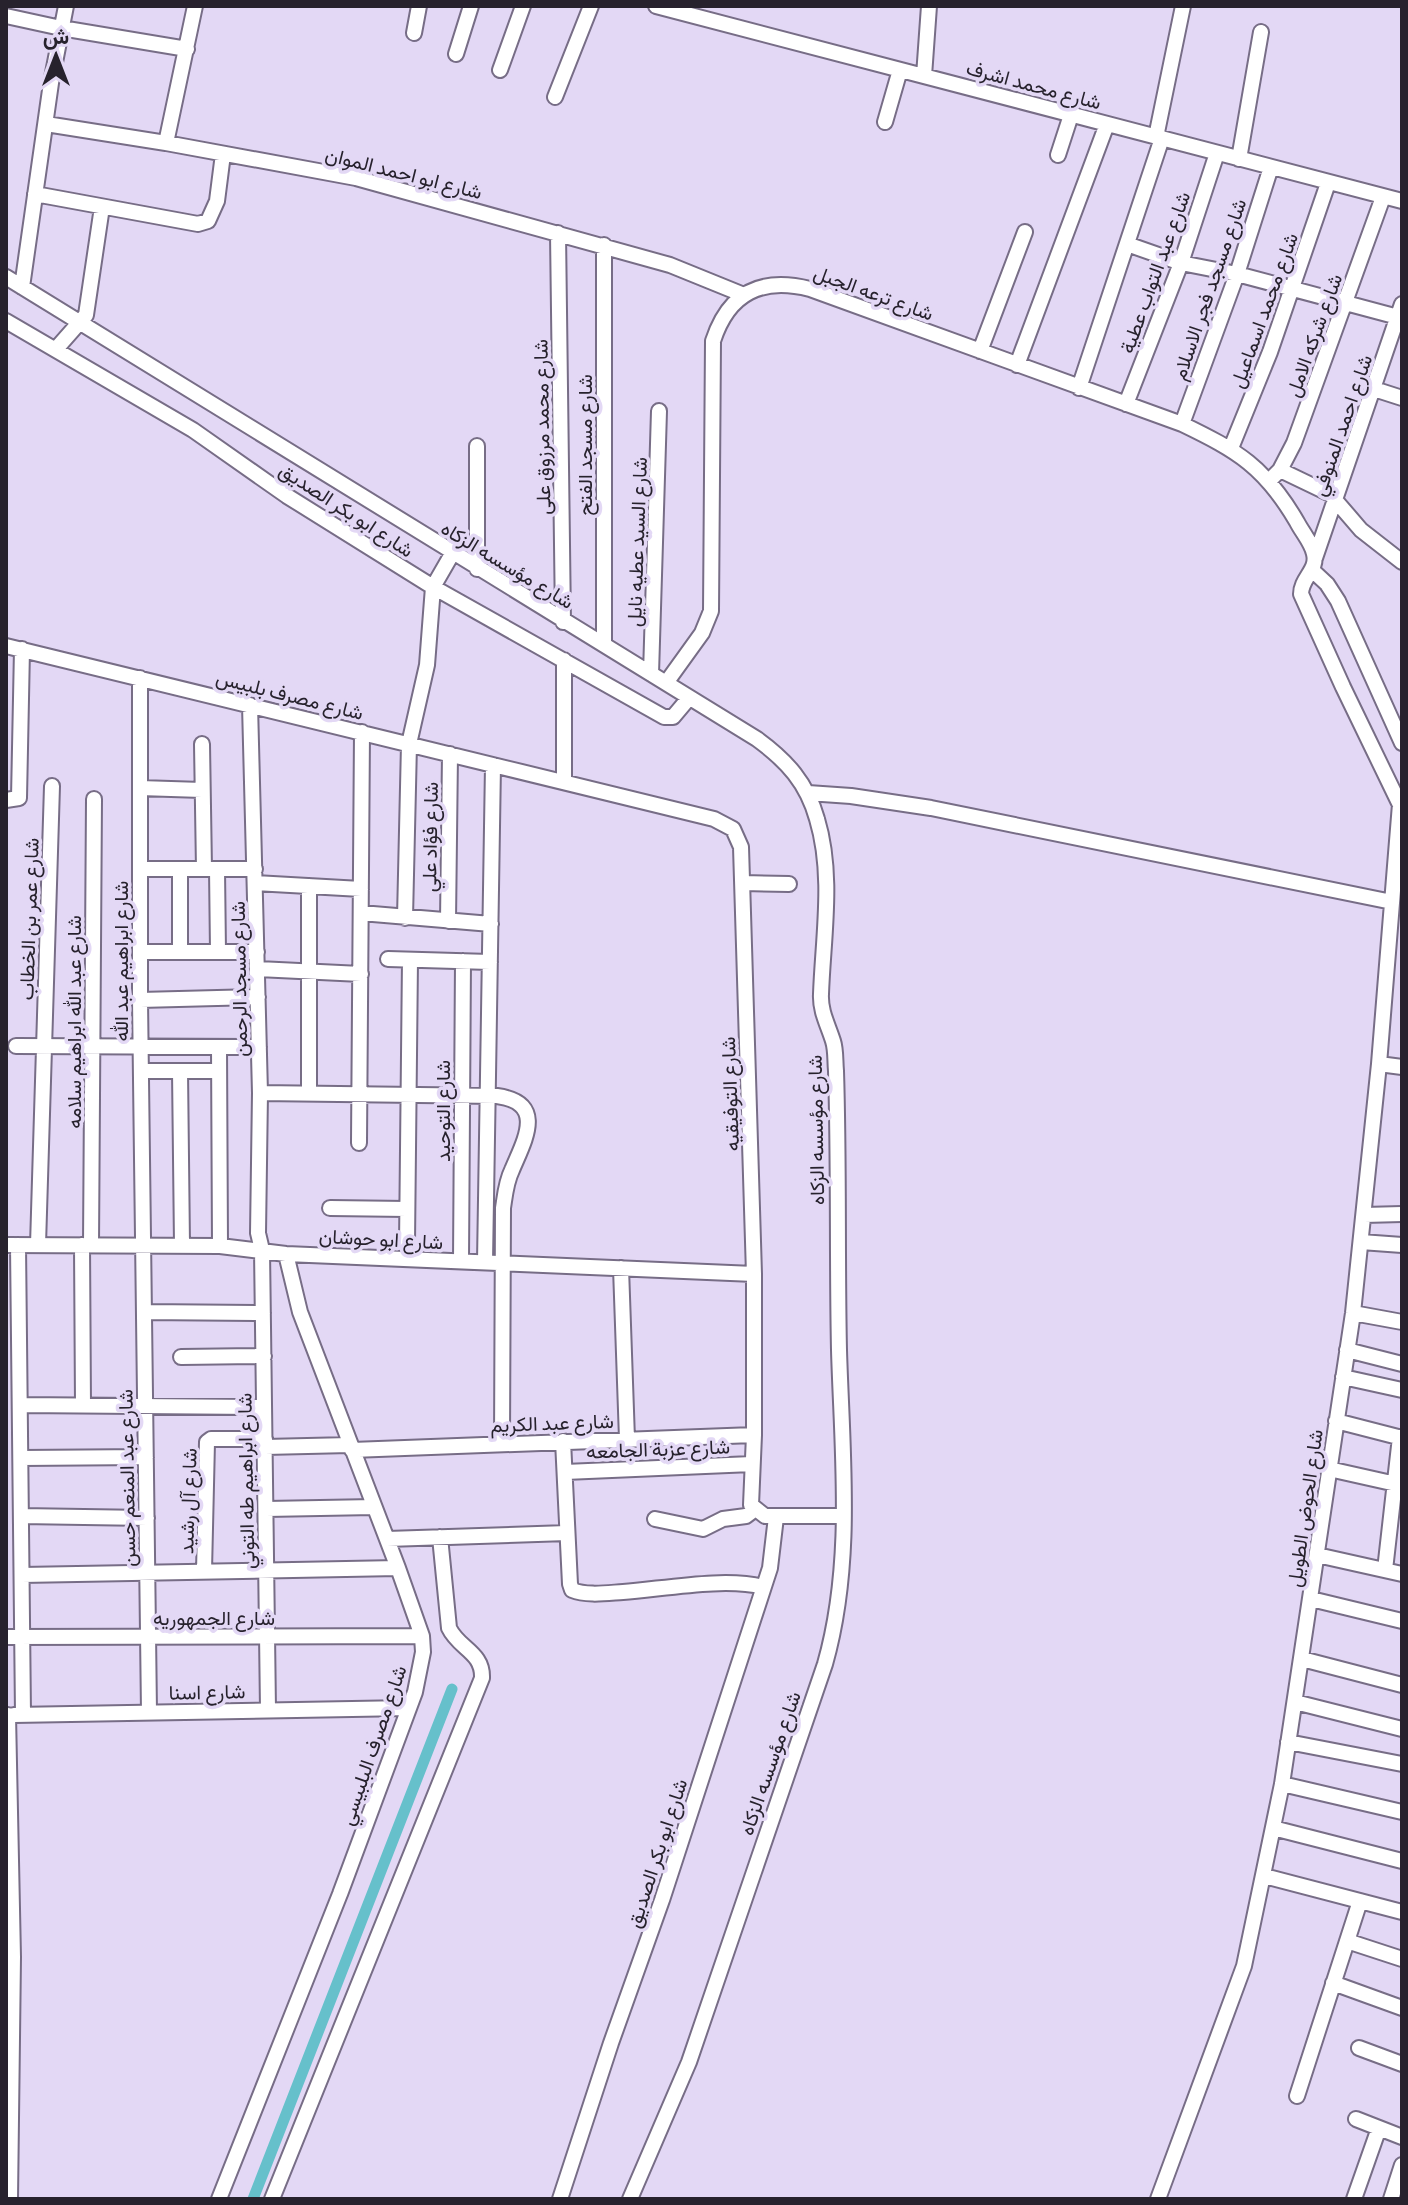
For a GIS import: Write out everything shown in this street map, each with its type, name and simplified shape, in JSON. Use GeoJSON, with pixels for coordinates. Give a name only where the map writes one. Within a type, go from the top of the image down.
{"type":"FeatureCollection","features":[{"type":"Feature","properties":{"kind":"street"},"geometry":{"type":"LineString","coordinates":[[24,21],[27,6]]}},
{"type":"Feature","properties":{"kind":"street"},"geometry":{"type":"LineString","coordinates":[[22,287],[66,6]]}},
{"type":"Feature","properties":{"kind":"street"},"geometry":{"type":"LineString","coordinates":[[166,143],[195,6]]}},
{"type":"Feature","properties":{"kind":"street"},"geometry":{"type":"LineString","coordinates":[[414,33],[419,6]]}},
{"type":"Feature","properties":{"kind":"street"},"geometry":{"type":"LineString","coordinates":[[456,54],[471,6]]}},
{"type":"Feature","properties":{"kind":"street"},"geometry":{"type":"LineString","coordinates":[[500,70],[523,6]]}},
{"type":"Feature","properties":{"kind":"street"},"geometry":{"type":"LineString","coordinates":[[555,97],[591,6]]}},
{"type":"Feature","properties":{"kind":"street","name":"شارع محمد اشرف"},"geometry":{"type":"LineString","coordinates":[[656,6],[1402,201]]}},
{"type":"Feature","properties":{"kind":"street"},"geometry":{"type":"LineString","coordinates":[[924,76],[929,6]]}},
{"type":"Feature","properties":{"kind":"street"},"geometry":{"type":"LineString","coordinates":[[1079,388],[1159,138],[1183,6]]}},
{"type":"Feature","properties":{"kind":"street"},"geometry":{"type":"LineString","coordinates":[[6,16],[187,49]]}},
{"type":"Feature","properties":{"kind":"street"},"geometry":{"type":"LineString","coordinates":[[1239,159],[1261,32]]}},
{"type":"Feature","properties":{"kind":"street"},"geometry":{"type":"LineString","coordinates":[[885,122],[900,70]]}},
{"type":"Feature","properties":{"kind":"street"},"geometry":{"type":"LineString","coordinates":[[1058,155],[1071,115]]}},
{"type":"Feature","properties":{"kind":"street","name":"شارع ابو احمد الموان"},"geometry":{"type":"LineString","coordinates":[[46,124],[356,178],[604,245],[670,265],[744,295]]}},
{"type":"Feature","properties":{"kind":"street"},"geometry":{"type":"LineString","coordinates":[[1017,365],[1107,124]]}},
{"type":"Feature","properties":{"kind":"street","name":"شارع عبد التواب عطية"},"geometry":{"type":"LineString","coordinates":[[1126,404],[1181,263],[1217,153]]}},
{"type":"Feature","properties":{"kind":"street"},"geometry":{"type":"LineString","coordinates":[[35,194],[193,224],[208,221],[217,201],[223,154]]}},
{"type":"Feature","properties":{"kind":"street","name":"شارع مسجد فجر الاسلام"},"geometry":{"type":"LineString","coordinates":[[1182,424],[1237,274],[1271,167]]}},
{"type":"Feature","properties":{"kind":"street","name":"شارع محمد اسماعيل"},"geometry":{"type":"LineString","coordinates":[[1231,448],[1266,363],[1328,183]]}},
{"type":"Feature","properties":{"kind":"street","name":"شارع شركه الامل"},"geometry":{"type":"LineString","coordinates":[[1275,475],[1294,443],[1383,197]]}},
{"type":"Feature","properties":{"kind":"street"},"geometry":{"type":"LineString","coordinates":[[56,349],[87,310],[102,207]]}},
{"type":"Feature","properties":{"kind":"street"},"geometry":{"type":"LineString","coordinates":[[980,351],[1025,232]]}},
{"type":"Feature","properties":{"kind":"street","name":"شارع محمد مرزوق على"},"geometry":{"type":"LineString","coordinates":[[558,233],[563,622]]}},
{"type":"Feature","properties":{"kind":"street"},"geometry":{"type":"LineString","coordinates":[[1127,244],[1181,263],[1237,274],[1346,303],[1400,310]]}},
{"type":"Feature","properties":{"kind":"street","name":"شارع مسجد الفتح"},"geometry":{"type":"LineString","coordinates":[[604,245],[604,644]]}},
{"type":"Feature","properties":{"kind":"street","name":"شارع مؤسسه الزكاه"},"geometry":{"type":"LineString","coordinates":[[6,277],[452,554],[604,644],[777,754],[795,772],[808,793],[823,843],[822,1009],[833,1042],[835,1062],[843,1516],[839,1608],[825,1664],[689,2062],[630,2199]]}},
{"type":"Feature","properties":{"kind":"street","name":"شارع ترعه الجبل"},"geometry":{"type":"LineString","coordinates":[[744,295],[765,285],[788,283],[810,289],[1182,424],[1231,448],[1275,475],[1314,564],[1338,601],[1402,743]]}},
{"type":"Feature","properties":{"kind":"street"},"geometry":{"type":"LineString","coordinates":[[666,683],[702,633],[711,611],[713,341],[725,314],[744,295]]}},
{"type":"Feature","properties":{"kind":"street","name":"شارع احمد المنوفي"},"geometry":{"type":"LineString","coordinates":[[1314,564],[1374,389],[1397,341],[1400,310]]}},
{"type":"Feature","properties":{"kind":"street","name":"شارع ابو بكر الصديق"},"geometry":{"type":"LineString","coordinates":[[6,321],[193,430],[287,496],[433,587],[664,717],[673,717],[685,696]]}},
{"type":"Feature","properties":{"kind":"street"},"geometry":{"type":"LineString","coordinates":[[1374,389],[1402,398]]}},
{"type":"Feature","properties":{"kind":"street","name":"شارع السيد عطيه نايل"},"geometry":{"type":"LineString","coordinates":[[651,674],[659,411]]}},
{"type":"Feature","properties":{"kind":"street"},"geometry":{"type":"LineString","coordinates":[[477,446],[477,569]]}},
{"type":"Feature","properties":{"kind":"street"},"geometry":{"type":"LineString","coordinates":[[1275,475],[1336,499],[1361,530],[1402,562]]}},
{"type":"Feature","properties":{"kind":"street"},"geometry":{"type":"LineString","coordinates":[[405,918],[409,744],[427,665],[433,587],[452,554]]}},
{"type":"Feature","properties":{"kind":"street"},"geometry":{"type":"LineString","coordinates":[[1314,564],[1301,587],[1304,600],[1401,806]]}},
{"type":"Feature","properties":{"kind":"street","name":"شارع مصرف بلبيس"},"geometry":{"type":"LineString","coordinates":[[6,646],[564,782]]}},
{"type":"Feature","properties":{"kind":"street"},"geometry":{"type":"LineString","coordinates":[[6,800],[19,798],[22,649]]}},
{"type":"Feature","properties":{"kind":"street"},"geometry":{"type":"LineString","coordinates":[[564,660],[564,782]]}},
{"type":"Feature","properties":{"kind":"street","name":"شارع ابراهيم عبد الله"},"geometry":{"type":"LineString","coordinates":[[140,678],[140,1047],[144,1244]]}},
{"type":"Feature","properties":{"kind":"street","name":"شارع مسجد الرحمن"},"geometry":{"type":"LineString","coordinates":[[250,705],[260,1093],[258,1233],[262,1250]]}},
{"type":"Feature","properties":{"kind":"street"},"geometry":{"type":"LineString","coordinates":[[359,1143],[362,732]]}},
{"type":"Feature","properties":{"kind":"street"},"geometry":{"type":"LineString","coordinates":[[202,744],[202,790],[218,952]]}},
{"type":"Feature","properties":{"kind":"street","name":"شارع فؤاد علي"},"geometry":{"type":"LineString","coordinates":[[448,921],[450,754]]}},
{"type":"Feature","properties":{"kind":"street"},"geometry":{"type":"LineString","coordinates":[[485,1262],[493,765]]}},
{"type":"Feature","properties":{"kind":"street","name":"شارع التوفيقيه"},"geometry":{"type":"LineString","coordinates":[[564,782],[724,823],[739,837],[743,883],[754,1274],[754,1435],[750,1497],[754,1510]]}},
{"type":"Feature","properties":{"kind":"street","name":"شارع عمر بن الخطاب"},"geometry":{"type":"LineString","coordinates":[[38,1245],[52,786]]}},
{"type":"Feature","properties":{"kind":"street"},"geometry":{"type":"LineString","coordinates":[[140,788],[202,790]]}},
{"type":"Feature","properties":{"kind":"street"},"geometry":{"type":"LineString","coordinates":[[808,793],[931,808],[1392,902]]}},
{"type":"Feature","properties":{"kind":"street","name":"شارع عبد الله ابراهيم سلامه"},"geometry":{"type":"LineString","coordinates":[[83,1405],[92,1047],[94,799]]}},
{"type":"Feature","properties":{"kind":"street","name":"شارع الحوض الطويل"},"geometry":{"type":"LineString","coordinates":[[1158,2199],[1238,1987],[1282,1784],[1353,1313],[1379,1064],[1401,806]]}},
{"type":"Feature","properties":{"kind":"street"},"geometry":{"type":"LineString","coordinates":[[140,869],[210,869],[309,886],[361,889]]}},
{"type":"Feature","properties":{"kind":"street"},"geometry":{"type":"LineString","coordinates":[[180,869],[180,952]]}},
{"type":"Feature","properties":{"kind":"street"},"geometry":{"type":"LineString","coordinates":[[743,883],[789,884]]}},
{"type":"Feature","properties":{"kind":"street"},"geometry":{"type":"LineString","coordinates":[[309,886],[309,1093]]}},
{"type":"Feature","properties":{"kind":"street"},"geometry":{"type":"LineString","coordinates":[[361,913],[491,924]]}},
{"type":"Feature","properties":{"kind":"street"},"geometry":{"type":"LineString","coordinates":[[140,952],[257,952]]}},
{"type":"Feature","properties":{"kind":"street"},"geometry":{"type":"LineString","coordinates":[[388,959],[490,962]]}},
{"type":"Feature","properties":{"kind":"street"},"geometry":{"type":"LineString","coordinates":[[407,1244],[410,960]]}},
{"type":"Feature","properties":{"kind":"street","name":"شارع التوحيد"},"geometry":{"type":"LineString","coordinates":[[461,1261],[463,961]]}},
{"type":"Feature","properties":{"kind":"street"},"geometry":{"type":"LineString","coordinates":[[258,969],[361,974]]}},
{"type":"Feature","properties":{"kind":"street"},"geometry":{"type":"LineString","coordinates":[[140,1000],[258,997]]}},
{"type":"Feature","properties":{"kind":"street"},"geometry":{"type":"LineString","coordinates":[[16,1046],[259,1047]]}},
{"type":"Feature","properties":{"kind":"street"},"geometry":{"type":"LineString","coordinates":[[219,1047],[220,1246]]}},
{"type":"Feature","properties":{"kind":"street"},"geometry":{"type":"LineString","coordinates":[[1379,1064],[1402,1067]]}},
{"type":"Feature","properties":{"kind":"street"},"geometry":{"type":"LineString","coordinates":[[141,1071],[219,1071]]}},
{"type":"Feature","properties":{"kind":"street"},"geometry":{"type":"LineString","coordinates":[[180,1071],[182,1245]]}},
{"type":"Feature","properties":{"kind":"street"},"geometry":{"type":"LineString","coordinates":[[260,1093],[508,1097],[526,1112],[529,1123],[523,1147],[512,1169],[505,1195],[502,1443]]}},
{"type":"Feature","properties":{"kind":"street"},"geometry":{"type":"LineString","coordinates":[[330,1208],[407,1209]]}},
{"type":"Feature","properties":{"kind":"street"},"geometry":{"type":"LineString","coordinates":[[1364,1215],[1402,1214]]}},
{"type":"Feature","properties":{"kind":"street"},"geometry":{"type":"LineString","coordinates":[[1361,1242],[1402,1245]]}},
{"type":"Feature","properties":{"kind":"street","name":"شارع عبد المنعم حسن"},"geometry":{"type":"LineString","coordinates":[[144,1244],[149,1712]]}},
{"type":"Feature","properties":{"kind":"street"},"geometry":{"type":"LineString","coordinates":[[10,2199],[8,1858],[12,1715],[22,1637],[20,1405],[12,1245]]}},
{"type":"Feature","properties":{"kind":"street","name":"شارع ابو حوشان"},"geometry":{"type":"LineString","coordinates":[[12,1245],[220,1246],[286,1254],[754,1274]]}},
{"type":"Feature","properties":{"kind":"street","name":"شارع ابراهيم طه التوني"},"geometry":{"type":"LineString","coordinates":[[262,1250],[268,1710]]}},
{"type":"Feature","properties":{"kind":"street","name":"شارع مصرف البلبيسي"},"geometry":{"type":"LineString","coordinates":[[219,2199],[340,1894],[421,1670],[422,1636],[295,1298],[286,1254]]}},
{"type":"Feature","properties":{"kind":"street"},"geometry":{"type":"LineString","coordinates":[[621,1268],[627,1439]]}},
{"type":"Feature","properties":{"kind":"street"},"geometry":{"type":"LineString","coordinates":[[144,1312],[263,1313]]}},
{"type":"Feature","properties":{"kind":"street"},"geometry":{"type":"LineString","coordinates":[[1353,1313],[1402,1322]]}},
{"type":"Feature","properties":{"kind":"street"},"geometry":{"type":"LineString","coordinates":[[1347,1350],[1402,1364]]}},
{"type":"Feature","properties":{"kind":"street"},"geometry":{"type":"LineString","coordinates":[[181,1357],[264,1356]]}},
{"type":"Feature","properties":{"kind":"street"},"geometry":{"type":"LineString","coordinates":[[1343,1377],[1402,1390]]}},
{"type":"Feature","properties":{"kind":"street"},"geometry":{"type":"LineString","coordinates":[[20,1405],[264,1407]]}},
{"type":"Feature","properties":{"kind":"street"},"geometry":{"type":"LineString","coordinates":[[1336,1421],[1401,1437],[1385,1570]]}},
{"type":"Feature","properties":{"kind":"street","name":"شارع عبد الكريم"},"geometry":{"type":"LineString","coordinates":[[265,1443],[351,1448],[754,1435]]}},
{"type":"Feature","properties":{"kind":"street","name":"شارع آل رشيد"},"geometry":{"type":"LineString","coordinates":[[204,1571],[207,1442],[210,1439],[265,1443]]}},
{"type":"Feature","properties":{"kind":"street"},"geometry":{"type":"LineString","coordinates":[[563,1441],[572,1590],[579,1593],[734,1583],[763,1587]]}},
{"type":"Feature","properties":{"kind":"street"},"geometry":{"type":"LineString","coordinates":[[21,1458],[146,1457]]}},
{"type":"Feature","properties":{"kind":"street","name":"شارع عزبة الجامعه"},"geometry":{"type":"LineString","coordinates":[[565,1472],[752,1464]]}},
{"type":"Feature","properties":{"kind":"street"},"geometry":{"type":"LineString","coordinates":[[1329,1469],[1396,1484]]}},
{"type":"Feature","properties":{"kind":"street"},"geometry":{"type":"LineString","coordinates":[[266,1509],[374,1507]]}},
{"type":"Feature","properties":{"kind":"street"},"geometry":{"type":"LineString","coordinates":[[655,1519],[703,1529],[723,1519],[746,1516],[754,1510],[776,1517],[843,1516]]}},
{"type":"Feature","properties":{"kind":"street"},"geometry":{"type":"LineString","coordinates":[[21,1516],[147,1518]]}},
{"type":"Feature","properties":{"kind":"street","name":"شارع ابو بكر الصديق"},"geometry":{"type":"LineString","coordinates":[[560,2199],[770,1568],[776,1517]]}},
{"type":"Feature","properties":{"kind":"street"},"geometry":{"type":"LineString","coordinates":[[387,1539],[567,1533]]}},
{"type":"Feature","properties":{"kind":"street"},"geometry":{"type":"LineString","coordinates":[[272,2199],[482,1678],[481,1663],[455,1639],[449,1628],[440,1537]]}},
{"type":"Feature","properties":{"kind":"street"},"geometry":{"type":"LineString","coordinates":[[1317,1555],[1402,1574]]}},
{"type":"Feature","properties":{"kind":"street"},"geometry":{"type":"LineString","coordinates":[[6,1581],[204,1571],[398,1568]]}},
{"type":"Feature","properties":{"kind":"street"},"geometry":{"type":"LineString","coordinates":[[1311,1599],[1402,1621]]}},
{"type":"Feature","properties":{"kind":"street","name":"شارع الجمهوريه"},"geometry":{"type":"LineString","coordinates":[[6,1637],[422,1636]]}},
{"type":"Feature","properties":{"kind":"street"},"geometry":{"type":"LineString","coordinates":[[1302,1659],[1402,1685]]}},
{"type":"Feature","properties":{"kind":"street"},"geometry":{"type":"LineString","coordinates":[[1295,1702],[1402,1729]]}},
{"type":"Feature","properties":{"kind":"street","name":"شارع اسنا"},"geometry":{"type":"LineString","coordinates":[[12,1715],[408,1708]]}},
{"type":"Feature","properties":{"kind":"street"},"geometry":{"type":"LineString","coordinates":[[1288,1742],[1402,1764]]}},
{"type":"Feature","properties":{"kind":"street"},"geometry":{"type":"LineString","coordinates":[[1282,1784],[1402,1812]]}},
{"type":"Feature","properties":{"kind":"street"},"geometry":{"type":"LineString","coordinates":[[1273,1828],[1402,1861]]}},
{"type":"Feature","properties":{"kind":"street"},"geometry":{"type":"LineString","coordinates":[[1264,1876],[1402,1912]]}},
{"type":"Feature","properties":{"kind":"street"},"geometry":{"type":"LineString","coordinates":[[1297,2096],[1360,1901]]}},
{"type":"Feature","properties":{"kind":"street"},"geometry":{"type":"LineString","coordinates":[[1347,1941],[1402,1959]]}},
{"type":"Feature","properties":{"kind":"street"},"geometry":{"type":"LineString","coordinates":[[1333,1983],[1402,2008]]}},
{"type":"Feature","properties":{"kind":"street"},"geometry":{"type":"LineString","coordinates":[[1359,2048],[1402,2064]]}},
{"type":"Feature","properties":{"kind":"street"},"geometry":{"type":"LineString","coordinates":[[1356,2119],[1402,2137]]}},
{"type":"Feature","properties":{"kind":"street"},"geometry":{"type":"LineString","coordinates":[[1354,2199],[1379,2128]]}},
{"type":"Feature","properties":{"kind":"street"},"geometry":{"type":"LineString","coordinates":[[1391,2199],[1402,2165]]}},
{"type":"Feature","properties":{"kind":"waterway"},"geometry":{"type":"LineString","coordinates":[[253,2199],[452,1689]]}}]}
